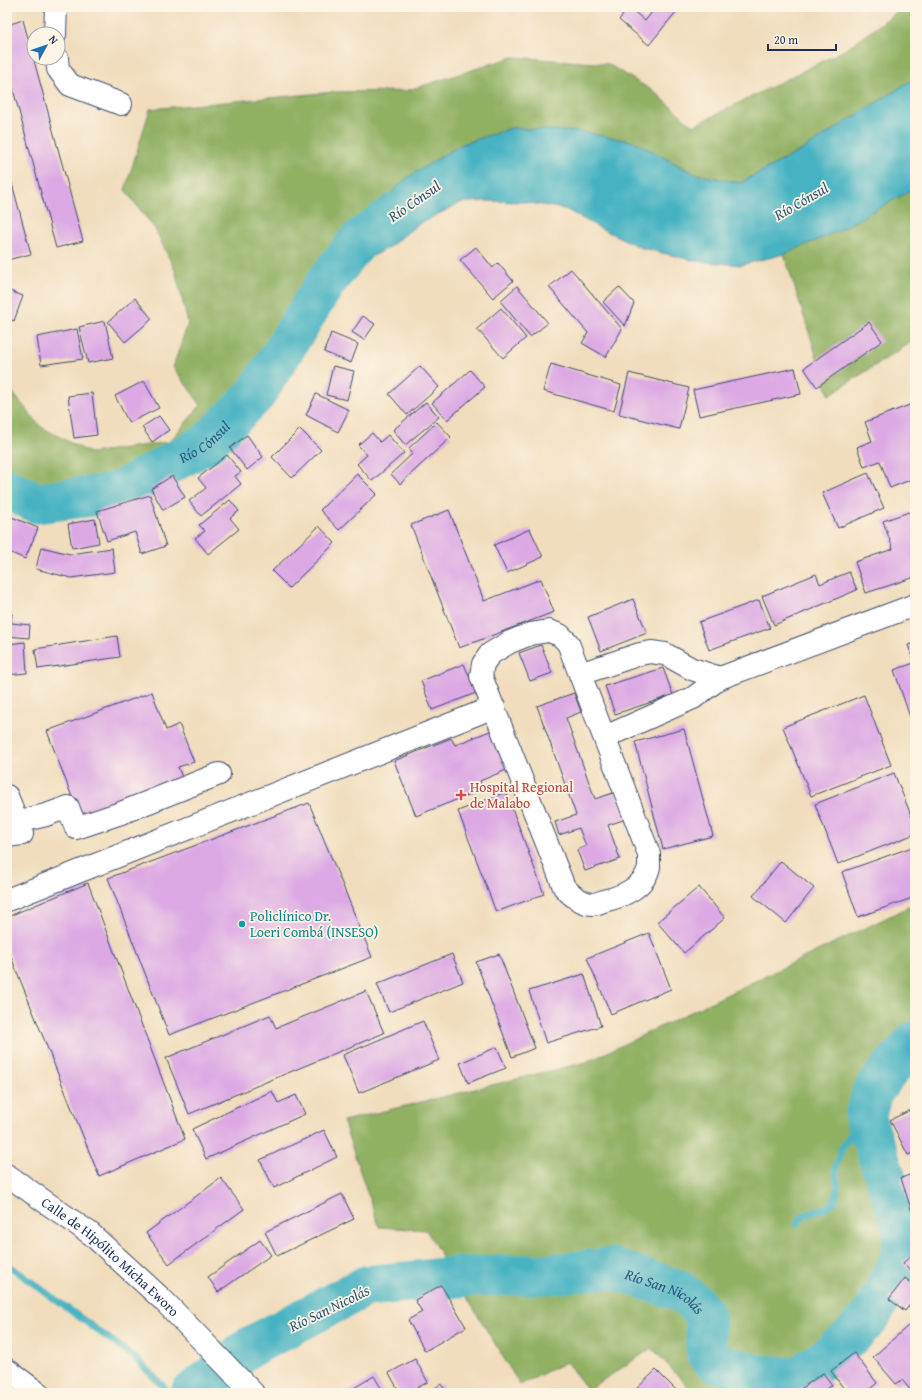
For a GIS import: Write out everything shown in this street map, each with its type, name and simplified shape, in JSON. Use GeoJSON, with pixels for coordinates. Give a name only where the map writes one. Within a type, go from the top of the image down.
{"type":"FeatureCollection","features":[{"type":"Feature","properties":{"kind":"main road"},"geometry":{"type":"LineString","coordinates":[[55,26],[56,7]]}},
{"type":"Feature","properties":{"kind":"main road"},"geometry":{"type":"LineString","coordinates":[[58,66],[58,69],[70,85],[122,104]]}},
{"type":"Feature","properties":{"kind":"main road"},"geometry":{"type":"LineString","coordinates":[[605,736],[687,701],[705,690],[720,678],[915,605]]}},
{"type":"Feature","properties":{"kind":"main road"},"geometry":{"type":"LineString","coordinates":[[549,631],[560,635],[568,643],[580,674],[649,854],[649,868],[642,880],[633,889],[615,898],[593,904],[582,901],[570,894],[564,887],[481,676],[483,664],[490,654],[510,642],[530,634],[549,631]]}},
{"type":"Feature","properties":{"kind":"main road"},"geometry":{"type":"LineString","coordinates":[[580,674],[640,654],[652,652],[665,654],[692,669],[720,678]]}},
{"type":"Feature","properties":{"kind":"main road"},"geometry":{"type":"LineString","coordinates":[[7,900],[494,707]]}},
{"type":"Feature","properties":{"kind":"main road"},"geometry":{"type":"LineString","coordinates":[[7,796],[12,829],[68,807],[76,828],[121,813],[219,774]]}},
{"type":"Feature","properties":{"kind":"main road","name":"Calle de Hipólito Micha Eworo"},"geometry":{"type":"LineString","coordinates":[[7,1175],[91,1234],[163,1300],[249,1389]]}},
{"type":"Feature","properties":{"kind":"main road"},"geometry":{"type":"LineString","coordinates":[[7,1370],[38,1393]]}},
{"type":"Feature","properties":{"kind":"green space"},"geometry":{"type":"Polygon","coordinates":[[[904,7],[915,7],[915,78],[802,150],[740,183],[695,174],[635,142],[512,128],[460,145],[407,178],[355,227],[243,395],[177,469],[106,503],[52,504],[7,491],[7,386],[41,427],[90,453],[169,442],[201,405],[173,367],[188,323],[175,270],[155,229],[125,190],[150,109],[333,92],[406,91],[513,57],[608,64],[656,93],[693,126],[843,51],[904,7]]]}},
{"type":"Feature","properties":{"kind":"green space"},"geometry":{"type":"Polygon","coordinates":[[[915,188],[915,340],[829,395],[784,254],[836,232],[915,188]]]}},
{"type":"Feature","properties":{"kind":"green space"},"geometry":{"type":"Polygon","coordinates":[[[915,904],[915,1048],[902,1064],[867,1100],[899,1199],[914,1257],[878,1315],[829,1357],[787,1378],[745,1371],[710,1393],[694,1393],[652,1348],[588,1390],[566,1362],[520,1385],[426,1230],[379,1227],[343,1121],[587,1062],[915,904]]]}},
{"type":"Feature","properties":{"kind":"water"},"geometry":{"type":"Polygon","coordinates":[[[915,78],[915,188],[836,232],[784,254],[741,265],[696,261],[642,248],[565,209],[524,202],[483,201],[460,203],[417,225],[388,248],[369,258],[343,245],[355,227],[407,178],[460,145],[512,128],[583,132],[635,142],[695,174],[740,183],[802,150],[915,78]]]}},
{"type":"Feature","properties":{"kind":"building"},"geometry":{"type":"Polygon","coordinates":[[[629,7],[645,21],[656,7],[680,7],[649,45],[619,20],[629,7]]]}},
{"type":"Feature","properties":{"kind":"building"},"geometry":{"type":"Polygon","coordinates":[[[23,20],[26,31],[26,66],[35,66],[83,241],[56,248],[7,67],[7,25],[23,20]]]}},
{"type":"Feature","properties":{"kind":"building"},"geometry":{"type":"Polygon","coordinates":[[[7,165],[31,254],[7,260],[7,165]]]}},
{"type":"Feature","properties":{"kind":"building"},"geometry":{"type":"Polygon","coordinates":[[[476,247],[493,268],[498,263],[513,281],[493,298],[460,260],[476,247]]]}},
{"type":"Feature","properties":{"kind":"building"},"geometry":{"type":"Polygon","coordinates":[[[571,269],[622,329],[606,357],[582,343],[588,333],[549,287],[571,269]]]}},
{"type":"Feature","properties":{"kind":"building"},"geometry":{"type":"Polygon","coordinates":[[[517,286],[548,323],[530,337],[500,301],[517,286]]]}},
{"type":"Feature","properties":{"kind":"building"},"geometry":{"type":"Polygon","coordinates":[[[619,287],[634,303],[625,326],[603,302],[619,287]]]}},
{"type":"Feature","properties":{"kind":"building"},"geometry":{"type":"Polygon","coordinates":[[[7,290],[23,296],[14,321],[7,318],[7,290]]]}},
{"type":"Feature","properties":{"kind":"building"},"geometry":{"type":"Polygon","coordinates":[[[135,298],[152,319],[125,342],[108,322],[135,298]]]}},
{"type":"Feature","properties":{"kind":"building"},"geometry":{"type":"Polygon","coordinates":[[[501,308],[526,338],[503,358],[477,329],[501,308]]]}},
{"type":"Feature","properties":{"kind":"building"},"geometry":{"type":"Polygon","coordinates":[[[363,316],[375,324],[364,340],[352,332],[363,316]]]}},
{"type":"Feature","properties":{"kind":"building"},"geometry":{"type":"Polygon","coordinates":[[[105,321],[113,358],[88,363],[79,327],[105,321]]]}},
{"type":"Feature","properties":{"kind":"building"},"geometry":{"type":"Polygon","coordinates":[[[869,322],[882,341],[817,387],[804,368],[869,322]]]}},
{"type":"Feature","properties":{"kind":"building"},"geometry":{"type":"Polygon","coordinates":[[[77,329],[83,359],[41,365],[37,337],[77,329]]]}},
{"type":"Feature","properties":{"kind":"building"},"geometry":{"type":"Polygon","coordinates":[[[331,333],[358,344],[351,363],[324,352],[331,333]]]}},
{"type":"Feature","properties":{"kind":"building"},"geometry":{"type":"Polygon","coordinates":[[[551,364],[621,385],[614,411],[543,391],[551,364]]]}},
{"type":"Feature","properties":{"kind":"building"},"geometry":{"type":"Polygon","coordinates":[[[333,366],[354,371],[347,400],[326,395],[333,366]]]}},
{"type":"Feature","properties":{"kind":"building"},"geometry":{"type":"Polygon","coordinates":[[[420,366],[439,387],[407,415],[389,394],[420,366]]]}},
{"type":"Feature","properties":{"kind":"building"},"geometry":{"type":"Polygon","coordinates":[[[795,368],[801,394],[699,416],[693,390],[795,368]]]}},
{"type":"Feature","properties":{"kind":"building"},"geometry":{"type":"Polygon","coordinates":[[[470,370],[485,387],[447,420],[432,403],[470,370]]]}},
{"type":"Feature","properties":{"kind":"building"},"geometry":{"type":"Polygon","coordinates":[[[629,373],[689,388],[679,429],[619,414],[629,373]]]}},
{"type":"Feature","properties":{"kind":"building"},"geometry":{"type":"Polygon","coordinates":[[[144,381],[159,408],[129,423],[115,396],[144,381]]]}},
{"type":"Feature","properties":{"kind":"building"},"geometry":{"type":"Polygon","coordinates":[[[92,393],[97,435],[74,438],[68,396],[92,393]]]}},
{"type":"Feature","properties":{"kind":"building"},"geometry":{"type":"Polygon","coordinates":[[[316,394],[349,410],[338,432],[306,415],[316,394]]]}},
{"type":"Feature","properties":{"kind":"building"},"geometry":{"type":"Polygon","coordinates":[[[426,402],[439,417],[405,445],[393,430],[426,402]]]}},
{"type":"Feature","properties":{"kind":"building"},"geometry":{"type":"Polygon","coordinates":[[[915,403],[915,478],[890,488],[880,461],[864,467],[857,447],[872,441],[865,422],[915,403]]]}},
{"type":"Feature","properties":{"kind":"building"},"geometry":{"type":"Polygon","coordinates":[[[159,416],[169,430],[152,442],[142,427],[159,416]]]}},
{"type":"Feature","properties":{"kind":"building"},"geometry":{"type":"Polygon","coordinates":[[[437,422],[451,437],[400,484],[391,474],[413,453],[409,448],[437,422]]]}},
{"type":"Feature","properties":{"kind":"building"},"geometry":{"type":"Polygon","coordinates":[[[300,429],[321,450],[292,478],[272,457],[300,429]]]}},
{"type":"Feature","properties":{"kind":"building"},"geometry":{"type":"Polygon","coordinates":[[[372,433],[380,442],[388,435],[404,453],[372,481],[357,464],[367,455],[358,445],[372,433]]]}},
{"type":"Feature","properties":{"kind":"building"},"geometry":{"type":"Polygon","coordinates":[[[247,435],[263,457],[247,470],[230,448],[247,435]]]}},
{"type":"Feature","properties":{"kind":"building"},"geometry":{"type":"Polygon","coordinates":[[[227,455],[241,472],[235,476],[241,484],[201,516],[189,501],[206,488],[198,478],[227,455]]]}},
{"type":"Feature","properties":{"kind":"building"},"geometry":{"type":"Polygon","coordinates":[[[868,473],[884,508],[838,528],[822,493],[868,473]]]}},
{"type":"Feature","properties":{"kind":"building"},"geometry":{"type":"Polygon","coordinates":[[[357,474],[377,494],[339,530],[320,510],[357,474]]]}},
{"type":"Feature","properties":{"kind":"building"},"geometry":{"type":"Polygon","coordinates":[[[172,476],[185,497],[163,510],[151,489],[172,476]]]}},
{"type":"Feature","properties":{"kind":"building"},"geometry":{"type":"Polygon","coordinates":[[[150,495],[166,546],[142,554],[135,532],[107,541],[97,511],[150,495]]]}},
{"type":"Feature","properties":{"kind":"building"},"geometry":{"type":"Polygon","coordinates":[[[230,500],[239,511],[230,518],[239,529],[208,554],[195,538],[205,531],[199,525],[230,500]]]}},
{"type":"Feature","properties":{"kind":"building"},"geometry":{"type":"Polygon","coordinates":[[[449,510],[484,601],[541,579],[554,612],[459,648],[411,525],[449,510]]]}},
{"type":"Feature","properties":{"kind":"building"},"geometry":{"type":"Polygon","coordinates":[[[909,512],[915,528],[915,577],[866,593],[855,562],[893,549],[883,521],[909,512]]]}},
{"type":"Feature","properties":{"kind":"building"},"geometry":{"type":"Polygon","coordinates":[[[7,515],[38,528],[25,559],[7,551],[7,515]]]}},
{"type":"Feature","properties":{"kind":"building"},"geometry":{"type":"Polygon","coordinates":[[[95,519],[99,543],[72,548],[68,524],[95,519]]]}},
{"type":"Feature","properties":{"kind":"building"},"geometry":{"type":"Polygon","coordinates":[[[319,526],[335,543],[289,588],[272,571],[319,526]]]}},
{"type":"Feature","properties":{"kind":"building"},"geometry":{"type":"Polygon","coordinates":[[[530,529],[543,557],[507,573],[494,545],[530,529]]]}},
{"type":"Feature","properties":{"kind":"building"},"geometry":{"type":"Polygon","coordinates":[[[41,547],[70,554],[112,548],[115,572],[71,578],[36,569],[41,547]]]}},
{"type":"Feature","properties":{"kind":"building"},"geometry":{"type":"Polygon","coordinates":[[[849,572],[857,590],[774,625],[762,596],[816,574],[820,584],[849,572]]]}},
{"type":"Feature","properties":{"kind":"building"},"geometry":{"type":"Polygon","coordinates":[[[633,599],[647,633],[601,651],[588,617],[633,599]]]}},
{"type":"Feature","properties":{"kind":"building"},"geometry":{"type":"Polygon","coordinates":[[[759,600],[770,628],[709,650],[699,622],[759,600]]]}},
{"type":"Feature","properties":{"kind":"building"},"geometry":{"type":"Polygon","coordinates":[[[7,614],[12,614],[11,623],[30,625],[29,638],[7,636],[7,614]]]}},
{"type":"Feature","properties":{"kind":"building"},"geometry":{"type":"Polygon","coordinates":[[[117,636],[120,657],[38,669],[35,649],[117,636]]]}},
{"type":"Feature","properties":{"kind":"building"},"geometry":{"type":"Polygon","coordinates":[[[25,642],[27,673],[7,675],[7,644],[25,642]]]}},
{"type":"Feature","properties":{"kind":"building"},"geometry":{"type":"Polygon","coordinates":[[[915,643],[915,732],[894,670],[914,663],[908,645],[915,643]]]}},
{"type":"Feature","properties":{"kind":"building"},"geometry":{"type":"Polygon","coordinates":[[[541,645],[552,673],[530,681],[519,653],[541,645]]]}},
{"type":"Feature","properties":{"kind":"building"},"geometry":{"type":"Polygon","coordinates":[[[464,664],[476,693],[432,710],[421,681],[464,664]]]}},
{"type":"Feature","properties":{"kind":"building"},"geometry":{"type":"Polygon","coordinates":[[[663,668],[673,695],[615,714],[605,686],[663,668]]]}},
{"type":"Feature","properties":{"kind":"building"},"geometry":{"type":"Polygon","coordinates":[[[152,692],[166,730],[179,724],[194,762],[178,767],[184,783],[82,818],[75,805],[47,731],[152,692]]]}},
{"type":"Feature","properties":{"kind":"building"},"geometry":{"type":"Polygon","coordinates":[[[574,693],[581,712],[566,718],[595,799],[616,792],[626,819],[608,825],[620,859],[585,871],[577,850],[586,846],[579,828],[559,835],[555,822],[576,815],[537,706],[574,693]]]}},
{"type":"Feature","properties":{"kind":"building"},"geometry":{"type":"Polygon","coordinates":[[[864,695],[891,765],[811,796],[783,727],[864,695]]]}},
{"type":"Feature","properties":{"kind":"building"},"geometry":{"type":"Polygon","coordinates":[[[495,729],[511,768],[480,781],[483,789],[416,816],[394,761],[451,738],[455,745],[495,729]]]}},
{"type":"Feature","properties":{"kind":"building"},"geometry":{"type":"Polygon","coordinates":[[[684,729],[713,836],[663,849],[635,742],[684,729]]]}},
{"type":"Feature","properties":{"kind":"building"},"geometry":{"type":"Polygon","coordinates":[[[894,773],[915,825],[915,834],[838,864],[815,804],[894,773]]]}},
{"type":"Feature","properties":{"kind":"building"},"geometry":{"type":"Polygon","coordinates":[[[506,792],[544,894],[496,912],[458,811],[506,792]]]}},
{"type":"Feature","properties":{"kind":"building","name":"Policlínico Dr. Loeri Combá (INSESO)"},"geometry":{"type":"Polygon","coordinates":[[[309,803],[372,957],[169,1035],[108,878],[309,803]]]}},
{"type":"Feature","properties":{"kind":"building"},"geometry":{"type":"Polygon","coordinates":[[[915,846],[915,897],[858,917],[842,872],[915,846]]]}},
{"type":"Feature","properties":{"kind":"building"},"geometry":{"type":"Polygon","coordinates":[[[781,861],[814,888],[786,923],[753,896],[781,861]]]}},
{"type":"Feature","properties":{"kind":"building"},"geometry":{"type":"Polygon","coordinates":[[[88,883],[185,1139],[99,1176],[7,947],[7,917],[88,883]]]}},
{"type":"Feature","properties":{"kind":"building"},"geometry":{"type":"Polygon","coordinates":[[[699,887],[725,918],[684,953],[657,922],[699,887]]]}},
{"type":"Feature","properties":{"kind":"building"},"geometry":{"type":"Polygon","coordinates":[[[649,933],[671,989],[611,1014],[587,958],[649,933]]]}},
{"type":"Feature","properties":{"kind":"building","name":"Policlínico Dr. Loeri Combá (INSESO)"},"geometry":{"type":"Polygon","coordinates":[[[452,954],[463,982],[389,1012],[377,984],[452,954]]]}},
{"type":"Feature","properties":{"kind":"building"},"geometry":{"type":"Polygon","coordinates":[[[499,954],[535,1048],[512,1057],[476,962],[499,954]]]}},
{"type":"Feature","properties":{"kind":"building"},"geometry":{"type":"Polygon","coordinates":[[[584,974],[601,1026],[546,1043],[529,991],[584,974]]]}},
{"type":"Feature","properties":{"kind":"building"},"geometry":{"type":"Polygon","coordinates":[[[366,991],[384,1033],[189,1114],[166,1058],[270,1015],[276,1028],[366,991]]]}},
{"type":"Feature","properties":{"kind":"building"},"geometry":{"type":"Polygon","coordinates":[[[423,1021],[439,1060],[359,1093],[343,1055],[423,1021]]]}},
{"type":"Feature","properties":{"kind":"building"},"geometry":{"type":"Polygon","coordinates":[[[497,1047],[506,1068],[468,1083],[460,1063],[497,1047]]]}},
{"type":"Feature","properties":{"kind":"building"},"geometry":{"type":"Polygon","coordinates":[[[272,1091],[278,1103],[296,1095],[305,1114],[206,1159],[192,1129],[272,1091]]]}},
{"type":"Feature","properties":{"kind":"building"},"geometry":{"type":"Polygon","coordinates":[[[915,1108],[915,1152],[908,1155],[890,1120],[915,1108]]]}},
{"type":"Feature","properties":{"kind":"building"},"geometry":{"type":"Polygon","coordinates":[[[324,1130],[337,1157],[274,1188],[260,1160],[324,1130]]]}},
{"type":"Feature","properties":{"kind":"building"},"geometry":{"type":"Polygon","coordinates":[[[915,1173],[915,1211],[912,1212],[901,1178],[915,1173]]]}},
{"type":"Feature","properties":{"kind":"building"},"geometry":{"type":"Polygon","coordinates":[[[221,1178],[244,1209],[169,1264],[146,1233],[221,1178]]]}},
{"type":"Feature","properties":{"kind":"building"},"geometry":{"type":"Polygon","coordinates":[[[342,1194],[354,1219],[277,1256],[265,1232],[342,1194]]]}},
{"type":"Feature","properties":{"kind":"building"},"geometry":{"type":"Polygon","coordinates":[[[260,1240],[271,1255],[218,1292],[208,1277],[260,1240]]]}},
{"type":"Feature","properties":{"kind":"building"},"geometry":{"type":"Polygon","coordinates":[[[915,1252],[915,1274],[903,1263],[915,1252]]]}},
{"type":"Feature","properties":{"kind":"building"},"geometry":{"type":"Polygon","coordinates":[[[905,1278],[915,1286],[915,1298],[905,1311],[889,1299],[905,1278]]]}},
{"type":"Feature","properties":{"kind":"building"},"geometry":{"type":"Polygon","coordinates":[[[441,1285],[466,1327],[425,1351],[408,1320],[422,1312],[415,1300],[441,1285]]]}},
{"type":"Feature","properties":{"kind":"building"},"geometry":{"type":"Polygon","coordinates":[[[909,1325],[915,1332],[915,1390],[912,1392],[902,1380],[896,1384],[873,1357],[909,1325]]]}},
{"type":"Feature","properties":{"kind":"building"},"geometry":{"type":"Polygon","coordinates":[[[854,1353],[877,1383],[865,1393],[847,1393],[831,1371],[854,1353]]]}},
{"type":"Feature","properties":{"kind":"building"},"geometry":{"type":"Polygon","coordinates":[[[415,1359],[428,1382],[408,1393],[400,1393],[389,1373],[415,1359]]]}},
{"type":"Feature","properties":{"kind":"building"},"geometry":{"type":"Polygon","coordinates":[[[656,1370],[679,1393],[632,1393],[656,1370]]]}},
{"type":"Feature","properties":{"kind":"building"},"geometry":{"type":"Polygon","coordinates":[[[823,1373],[832,1385],[822,1393],[795,1393],[823,1373]]]}},
{"type":"Feature","properties":{"kind":"building"},"geometry":{"type":"Polygon","coordinates":[[[374,1376],[384,1393],[347,1392],[374,1376]]]}},
{"type":"Feature","properties":{"kind":"building"},"geometry":{"type":"Polygon","coordinates":[[[441,1384],[447,1393],[427,1393],[441,1384]]]}},
{"type":"Feature","properties":{"kind":"building"},"geometry":{"type":"Polygon","coordinates":[[[556,1389],[559,1393],[550,1393],[556,1389]]]}},
{"type":"Feature","properties":{"kind":"waterway","name":"Río Cónsul"},"geometry":{"type":"LineString","coordinates":[[7,489],[37,503],[116,493],[206,444],[256,394],[326,282],[359,240],[396,213]]}},
{"type":"Feature","properties":{"kind":"waterway","name":"Río San Nicolás"},"geometry":{"type":"LineString","coordinates":[[191,1393],[248,1348],[366,1286],[456,1277],[549,1274],[612,1268],[680,1291],[693,1301],[705,1315],[707,1354],[715,1362],[757,1375],[796,1378],[829,1356],[857,1331],[871,1316],[898,1265],[903,1245],[902,1225],[865,1118],[872,1093],[886,1074],[915,1041]]}},
{"type":"Feature","properties":{"kind":"waterway"},"geometry":{"type":"LineString","coordinates":[[797,1224],[804,1215],[823,1209],[834,1202],[838,1187],[835,1168],[842,1148],[848,1138],[865,1118]]}},
{"type":"Feature","properties":{"kind":"waterway"},"geometry":{"type":"LineString","coordinates":[[7,1264],[134,1357],[170,1393]]}},
{"type":"Feature","properties":{"kind":"place","name":"Hospital Regional de Malabo"},"geometry":{"type":"Point","coordinates":[461,795]}},
{"type":"Feature","properties":{"kind":"place","name":"Policlínico Dr. Loeri Combá (INSESO)"},"geometry":{"type":"Point","coordinates":[242,924]}}]}
